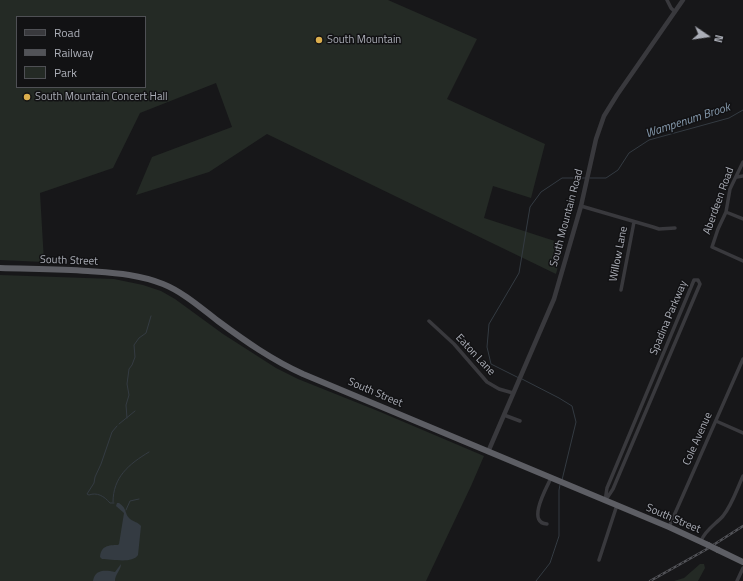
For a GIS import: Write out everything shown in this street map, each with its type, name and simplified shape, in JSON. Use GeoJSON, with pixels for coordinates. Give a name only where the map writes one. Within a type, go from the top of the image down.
{"type":"FeatureCollection","features":[{"type":"Feature","properties":{"kind":"highway","name":"South Street"},"geometry":{"type":"LineString","coordinates":[[0,268],[123,273],[164,284],[189,299],[246,341],[287,367],[669,527],[743,562]]}},
{"type":"Feature","properties":{"kind":"street"},"geometry":{"type":"LineString","coordinates":[[667,0],[675,12]]}},
{"type":"Feature","properties":{"kind":"street","name":"South Mountain Road"},"geometry":{"type":"LineString","coordinates":[[488,452],[554,299],[581,206],[596,139],[604,116],[683,0]]}},
{"type":"Feature","properties":{"kind":"street","name":"Aberdeen Road"},"geometry":{"type":"LineString","coordinates":[[743,162],[730,189],[726,212],[712,247],[743,261]]}},
{"type":"Feature","properties":{"kind":"street"},"geometry":{"type":"LineString","coordinates":[[737,177],[743,176]]}},
{"type":"Feature","properties":{"kind":"street"},"geometry":{"type":"LineString","coordinates":[[581,206],[659,229],[675,228]]}},
{"type":"Feature","properties":{"kind":"street"},"geometry":{"type":"LineString","coordinates":[[726,212],[743,219]]}},
{"type":"Feature","properties":{"kind":"street","name":"Willow Lane"},"geometry":{"type":"LineString","coordinates":[[621,290],[634,222]]}},
{"type":"Feature","properties":{"kind":"street","name":"Spadina Parkway"},"geometry":{"type":"LineString","coordinates":[[694,280],[698,280],[700,284],[613,489],[605,501],[607,488],[692,283],[694,280]]}},
{"type":"Feature","properties":{"kind":"street","name":"Eaton Lane"},"geometry":{"type":"LineString","coordinates":[[429,321],[454,344],[487,382],[499,389],[513,393]]}},
{"type":"Feature","properties":{"kind":"street","name":"Cole Avenue"},"geometry":{"type":"LineString","coordinates":[[669,527],[743,359]]}},
{"type":"Feature","properties":{"kind":"street"},"geometry":{"type":"LineString","coordinates":[[651,383],[657,386]]}},
{"type":"Feature","properties":{"kind":"street"},"geometry":{"type":"LineString","coordinates":[[504,415],[520,421]]}},
{"type":"Feature","properties":{"kind":"street"},"geometry":{"type":"LineString","coordinates":[[716,421],[743,432]]}},
{"type":"Feature","properties":{"kind":"street"},"geometry":{"type":"LineString","coordinates":[[630,435],[635,438]]}},
{"type":"Feature","properties":{"kind":"street"},"geometry":{"type":"LineString","coordinates":[[701,541],[708,530],[726,512],[743,476]]}},
{"type":"Feature","properties":{"kind":"street"},"geometry":{"type":"LineString","coordinates":[[547,524],[539,521],[538,512],[540,503],[551,478]]}},
{"type":"Feature","properties":{"kind":"street"},"geometry":{"type":"LineString","coordinates":[[599,560],[617,505]]}},
{"type":"Feature","properties":{"kind":"street"},"geometry":{"type":"LineString","coordinates":[[737,581],[743,568]]}},
{"type":"Feature","properties":{"kind":"green space"},"geometry":{"type":"Polygon","coordinates":[[[0,0],[388,0],[477,39],[447,99],[545,144],[531,198],[493,186],[484,218],[564,244],[556,274],[267,134],[209,172],[136,195],[152,157],[232,127],[216,83],[140,113],[113,168],[40,193],[44,262],[0,260],[0,0]]]}},
{"type":"Feature","properties":{"kind":"green space"},"geometry":{"type":"Polygon","coordinates":[[[0,275],[114,279],[143,285],[161,291],[175,299],[223,334],[276,368],[298,379],[484,456],[426,581],[0,581],[0,275]]]}},
{"type":"Feature","properties":{"kind":"green space"},"geometry":{"type":"Polygon","coordinates":[[[700,564],[704,564],[705,568],[698,581],[674,581],[684,578],[700,564]]]}},
{"type":"Feature","properties":{"kind":"shaded area"},"geometry":{"type":"Polygon","coordinates":[[[117,503],[124,507],[130,519],[141,526],[138,555],[135,558],[127,560],[102,559],[100,557],[103,548],[119,544],[124,513],[116,506],[117,503]]]}},
{"type":"Feature","properties":{"kind":"shaded area"},"geometry":{"type":"Polygon","coordinates":[[[121,564],[115,581],[93,581],[98,572],[115,572],[121,564]]]}},
{"type":"Feature","properties":{"kind":"waterway","name":"Wampenum Brook"},"geometry":{"type":"LineString","coordinates":[[590,178],[606,178],[618,170],[629,153],[649,140],[729,118],[743,110]]}},
{"type":"Feature","properties":{"kind":"waterway","name":"Wampenum Brook"},"geometry":{"type":"LineString","coordinates":[[519,378],[491,364],[487,347],[489,324],[519,273],[530,207],[541,192],[562,178],[585,178]]}},
{"type":"Feature","properties":{"kind":"waterway"},"geometry":{"type":"LineString","coordinates":[[127,418],[126,405],[129,395],[127,384],[129,369],[135,357],[134,345],[139,338],[146,333],[151,316]]}},
{"type":"Feature","properties":{"kind":"waterway","name":"Wampenum Brook"},"geometry":{"type":"LineString","coordinates":[[522,379],[572,406],[576,422],[562,480]]}},
{"type":"Feature","properties":{"kind":"waterway"},"geometry":{"type":"LineString","coordinates":[[119,424],[135,411]]}},
{"type":"Feature","properties":{"kind":"waterway"},"geometry":{"type":"LineString","coordinates":[[114,503],[110,503],[100,495],[87,494],[94,483],[112,432],[117,426]]}},
{"type":"Feature","properties":{"kind":"waterway"},"geometry":{"type":"LineString","coordinates":[[113,502],[114,493],[119,478],[135,461],[149,452]]}},
{"type":"Feature","properties":{"kind":"waterway","name":"Wampenum Brook"},"geometry":{"type":"LineString","coordinates":[[536,581],[550,563],[559,536],[560,485]]}},
{"type":"Feature","properties":{"kind":"waterway"},"geometry":{"type":"LineString","coordinates":[[126,510],[130,501],[139,499]]}},
{"type":"Feature","properties":{"kind":"railway"},"geometry":{"type":"LineString","coordinates":[[650,581],[707,549],[743,526]]}},
{"type":"Feature","properties":{"kind":"place","name":"South Mountain"},"geometry":{"type":"Point","coordinates":[319,40]}},
{"type":"Feature","properties":{"kind":"place","name":"South Mountain Concert Hall"},"geometry":{"type":"Point","coordinates":[27,97]}}]}
